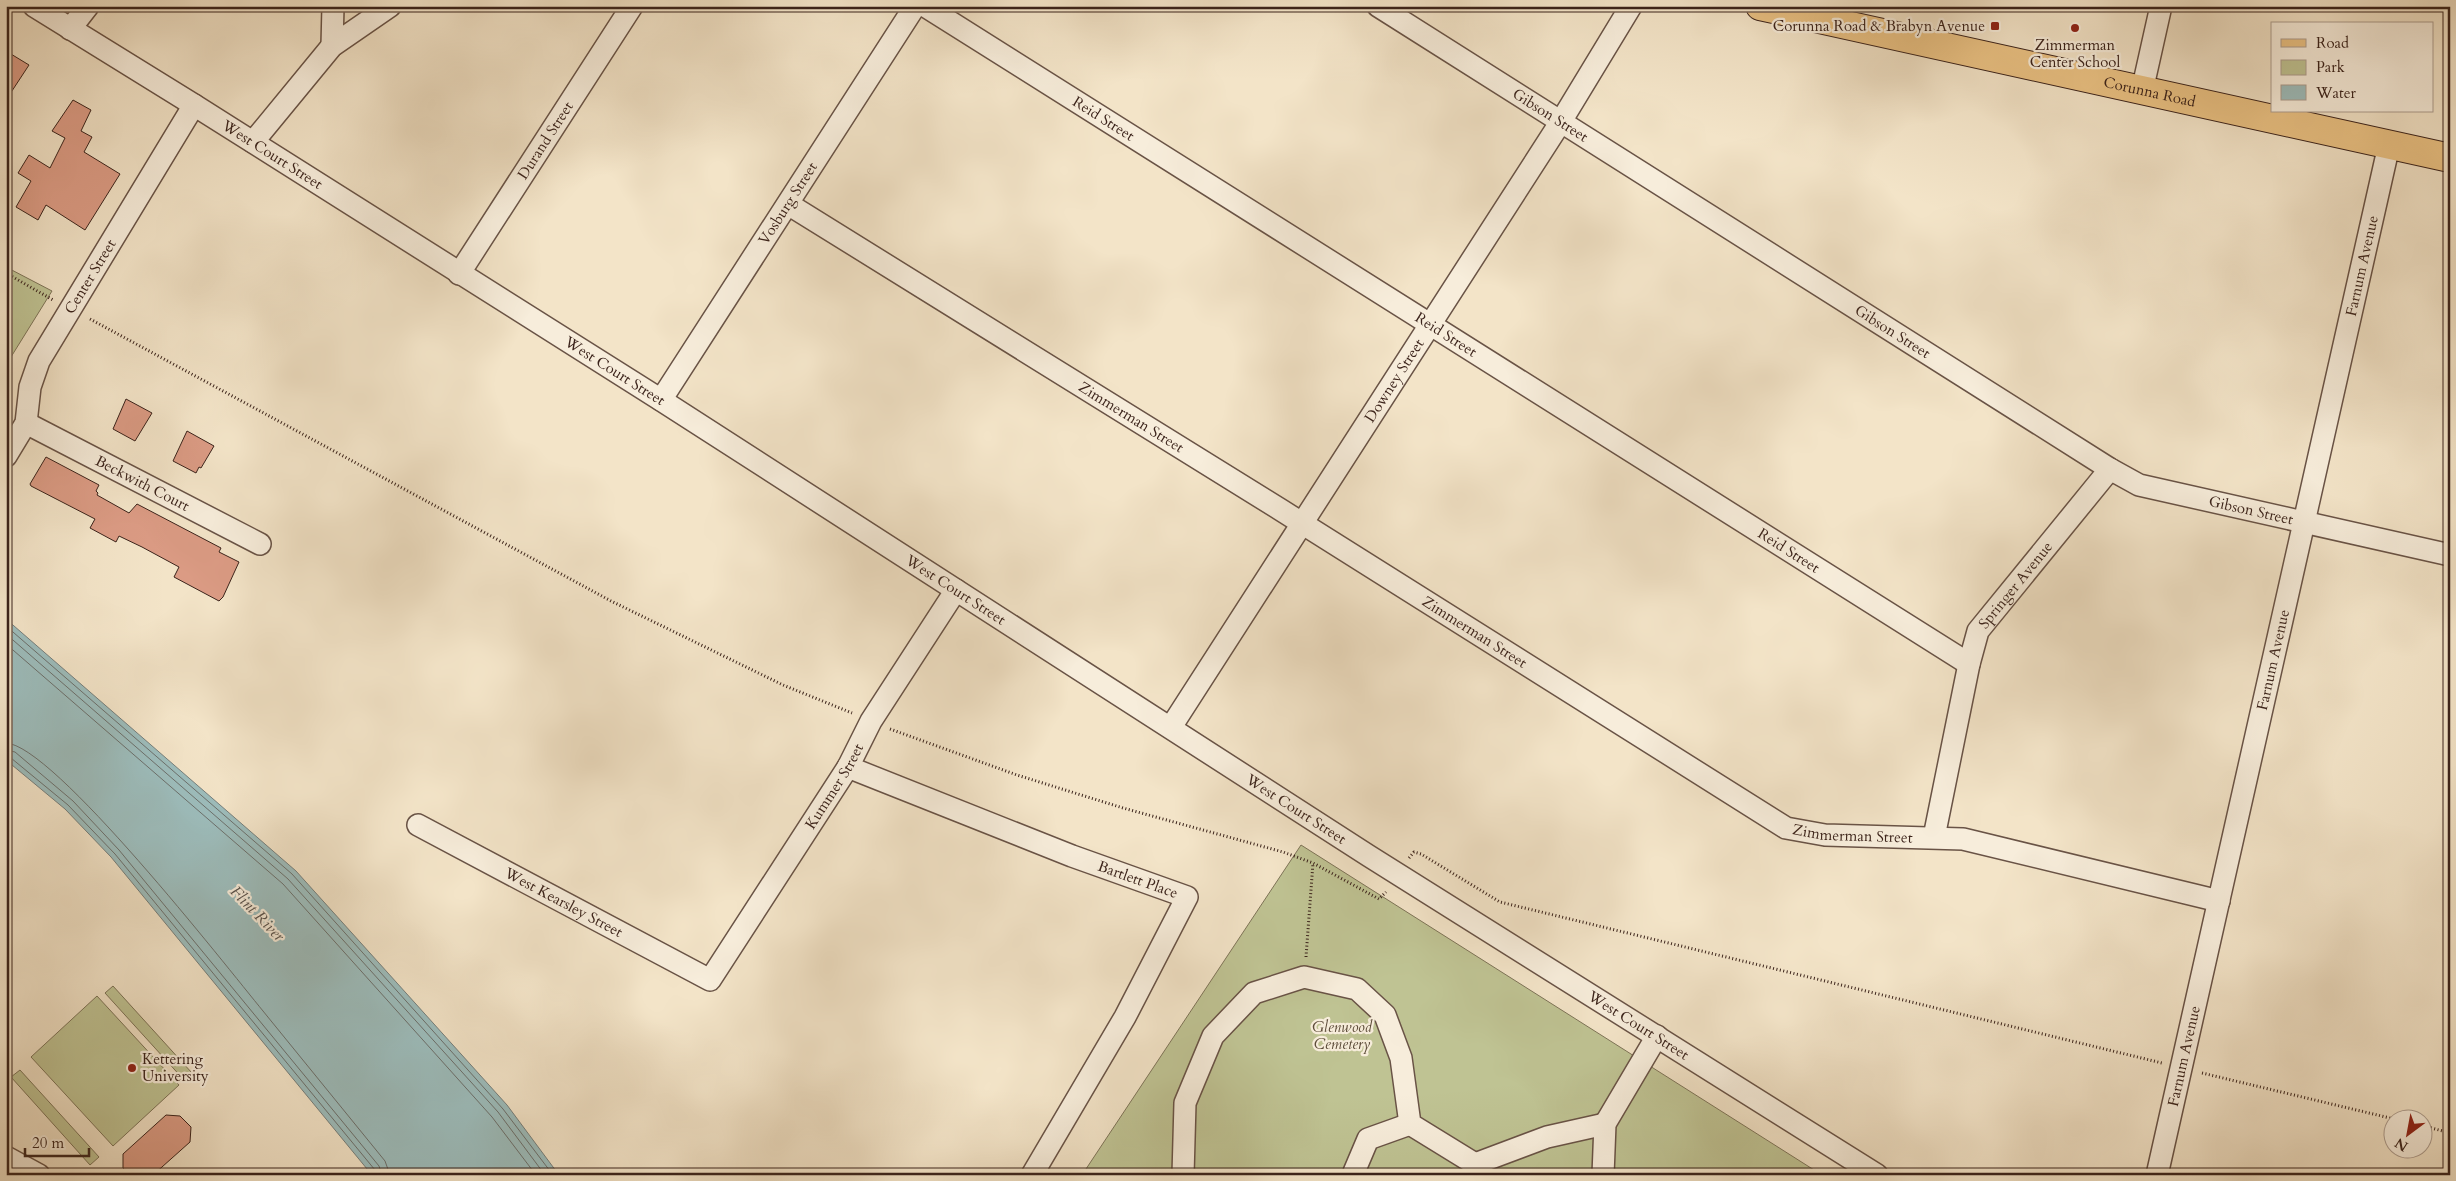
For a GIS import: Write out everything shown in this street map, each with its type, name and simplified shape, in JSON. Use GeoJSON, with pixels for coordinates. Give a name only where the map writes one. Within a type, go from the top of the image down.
{"type":"FeatureCollection","features":[{"type":"Feature","properties":{"kind":"main road","name":"Corunna Road"},"geometry":{"type":"LineString","coordinates":[[1760,6],[2450,158]]}},
{"type":"Feature","properties":{"kind":"street","name":"West Court Street"},"geometry":{"type":"LineString","coordinates":[[34,6],[194,104],[459,274],[661,400],[1319,824],[1877,1175]]}},
{"type":"Feature","properties":{"kind":"street"},"geometry":{"type":"LineString","coordinates":[[70,29],[88,6]]}},
{"type":"Feature","properties":{"kind":"street"},"geometry":{"type":"LineString","coordinates":[[332,46],[333,6]]}},
{"type":"Feature","properties":{"kind":"street"},"geometry":{"type":"LineString","coordinates":[[253,142],[332,46],[390,6]]}},
{"type":"Feature","properties":{"kind":"street","name":"Durand Street"},"geometry":{"type":"LineString","coordinates":[[459,274],[632,6]]}},
{"type":"Feature","properties":{"kind":"street","name":"Vosburg Street"},"geometry":{"type":"LineString","coordinates":[[661,400],[915,6]]}},
{"type":"Feature","properties":{"kind":"street","name":"Reid Street"},"geometry":{"type":"LineString","coordinates":[[924,6],[1969,664]]}},
{"type":"Feature","properties":{"kind":"street","name":"Gibson Street"},"geometry":{"type":"LineString","coordinates":[[1378,6],[1560,123],[2110,469],[2139,485],[2450,555]]}},
{"type":"Feature","properties":{"kind":"street","name":"Downey Street"},"geometry":{"type":"LineString","coordinates":[[1171,727],[1560,123],[1631,6]]}},
{"type":"Feature","properties":{"kind":"street"},"geometry":{"type":"LineString","coordinates":[[2142,91],[2161,6]]}},
{"type":"Feature","properties":{"kind":"street","name":"Center Street"},"geometry":{"type":"LineString","coordinates":[[6,456],[26,423],[30,387],[39,361],[194,104]]}},
{"type":"Feature","properties":{"kind":"street","name":"Farnum Avenue"},"geometry":{"type":"LineString","coordinates":[[2157,1175],[2389,145]]}},
{"type":"Feature","properties":{"kind":"street","name":"Zimmerman Street"},"geometry":{"type":"LineString","coordinates":[[788,204],[1786,828],[1825,835],[1963,839],[2219,901]]}},
{"type":"Feature","properties":{"kind":"street","name":"Beckwith Court"},"geometry":{"type":"LineString","coordinates":[[26,423],[260,544]]}},
{"type":"Feature","properties":{"kind":"street","name":"Springer Avenue"},"geometry":{"type":"LineString","coordinates":[[1934,837],[1969,664],[1978,631],[2110,469]]}},
{"type":"Feature","properties":{"kind":"street","name":"Kummer Street"},"geometry":{"type":"LineString","coordinates":[[710,980],[848,767],[871,721],[956,590]]}},
{"type":"Feature","properties":{"kind":"street","name":"Bartlett Place"},"geometry":{"type":"LineString","coordinates":[[848,767],[1072,856],[1187,897],[1125,1017],[1032,1175]]}},
{"type":"Feature","properties":{"kind":"street","name":"West Kearsley Street"},"geometry":{"type":"LineString","coordinates":[[418,825],[710,980]]}},
{"type":"Feature","properties":{"kind":"street"},"geometry":{"type":"LineString","coordinates":[[1183,1175],[1186,1103],[1213,1036],[1254,994],[1304,977],[1358,989],[1385,1015],[1401,1058],[1410,1124],[1475,1169],[1547,1137],[1606,1124]]}},
{"type":"Feature","properties":{"kind":"street"},"geometry":{"type":"LineString","coordinates":[[1604,1175],[1606,1124],[1657,1036]]}},
{"type":"Feature","properties":{"kind":"street"},"geometry":{"type":"LineString","coordinates":[[1355,1175],[1354,1172],[1368,1140],[1410,1124]]}},
{"type":"Feature","properties":{"kind":"street"},"geometry":{"type":"LineString","coordinates":[[6,1157],[39,1175]]}},
{"type":"Feature","properties":{"kind":"path"},"geometry":{"type":"LineString","coordinates":[[6,274],[60,303]]}},
{"type":"Feature","properties":{"kind":"path"},"geometry":{"type":"LineString","coordinates":[[89,319],[611,601],[783,685],[860,716]]}},
{"type":"Feature","properties":{"kind":"path"},"geometry":{"type":"LineString","coordinates":[[884,726],[1017,775],[1123,808],[1283,852],[1313,863],[1379,899],[1385,895]]}},
{"type":"Feature","properties":{"kind":"path"},"geometry":{"type":"LineString","coordinates":[[1410,856],[1414,852],[1421,854],[1500,902],[2170,1065]]}},
{"type":"Feature","properties":{"kind":"path"},"geometry":{"type":"LineString","coordinates":[[1304,977],[1313,863]]}},
{"type":"Feature","properties":{"kind":"path"},"geometry":{"type":"LineString","coordinates":[[2194,1071],[2384,1117]]}},
{"type":"Feature","properties":{"kind":"path"},"geometry":{"type":"LineString","coordinates":[[2434,1128],[2450,1132]]}},
{"type":"Feature","properties":{"kind":"green space"},"geometry":{"type":"Polygon","coordinates":[[[6,267],[52,291],[6,365],[6,267]]]}},
{"type":"Feature","properties":{"kind":"green space","name":"Glenwood Cemetery"},"geometry":{"type":"Polygon","coordinates":[[[1301,845],[1822,1175],[1082,1175],[1301,845]]]}},
{"type":"Feature","properties":{"kind":"green space"},"geometry":{"type":"Polygon","coordinates":[[[113,986],[192,1073],[184,1080],[105,993],[113,986]]]}},
{"type":"Feature","properties":{"kind":"green space"},"geometry":{"type":"Polygon","coordinates":[[[97,996],[179,1085],[113,1146],[31,1057],[97,996]]]}},
{"type":"Feature","properties":{"kind":"green space"},"geometry":{"type":"Polygon","coordinates":[[[20,1070],[99,1157],[90,1165],[11,1077],[20,1070]]]}},
{"type":"Feature","properties":{"kind":"water","name":"Flint River"},"geometry":{"type":"Polygon","coordinates":[[[6,619],[296,871],[507,1105],[559,1175],[372,1175],[111,857],[65,809],[6,760],[6,619]]]}},
{"type":"Feature","properties":{"kind":"building"},"geometry":{"type":"Polygon","coordinates":[[[6,51],[29,65],[6,100],[6,51]]]}},
{"type":"Feature","properties":{"kind":"building"},"geometry":{"type":"Polygon","coordinates":[[[73,100],[91,110],[81,131],[92,137],[84,152],[120,174],[85,230],[46,205],[38,220],[16,207],[31,181],[18,173],[29,155],[50,168],[65,138],[52,131],[73,100]]]}},
{"type":"Feature","properties":{"kind":"building"},"geometry":{"type":"Polygon","coordinates":[[[126,399],[152,413],[135,441],[113,429],[126,399]]]}},
{"type":"Feature","properties":{"kind":"building"},"geometry":{"type":"Polygon","coordinates":[[[187,431],[214,446],[196,473],[173,461],[187,431]]]}},
{"type":"Feature","properties":{"kind":"building"},"geometry":{"type":"Polygon","coordinates":[[[46,457],[99,485],[96,491],[97,495],[129,513],[137,504],[221,548],[219,552],[239,562],[223,597],[219,601],[174,577],[179,567],[119,536],[116,542],[90,528],[95,519],[31,486],[30,484],[46,457]]]}},
{"type":"Feature","properties":{"kind":"building"},"geometry":{"type":"Polygon","coordinates":[[[166,1115],[180,1116],[191,1127],[190,1142],[153,1175],[129,1175],[123,1168],[123,1154],[166,1115]]]}},
{"type":"Feature","properties":{"kind":"place","name":"Corunna Road & Brabyn Avenue"},"geometry":{"type":"Point","coordinates":[1995,26]}},
{"type":"Feature","properties":{"kind":"place","name":"Zimmerman Center School"},"geometry":{"type":"Point","coordinates":[2075,28]}},
{"type":"Feature","properties":{"kind":"place","name":"Kettering University"},"geometry":{"type":"Point","coordinates":[132,1068]}}]}
